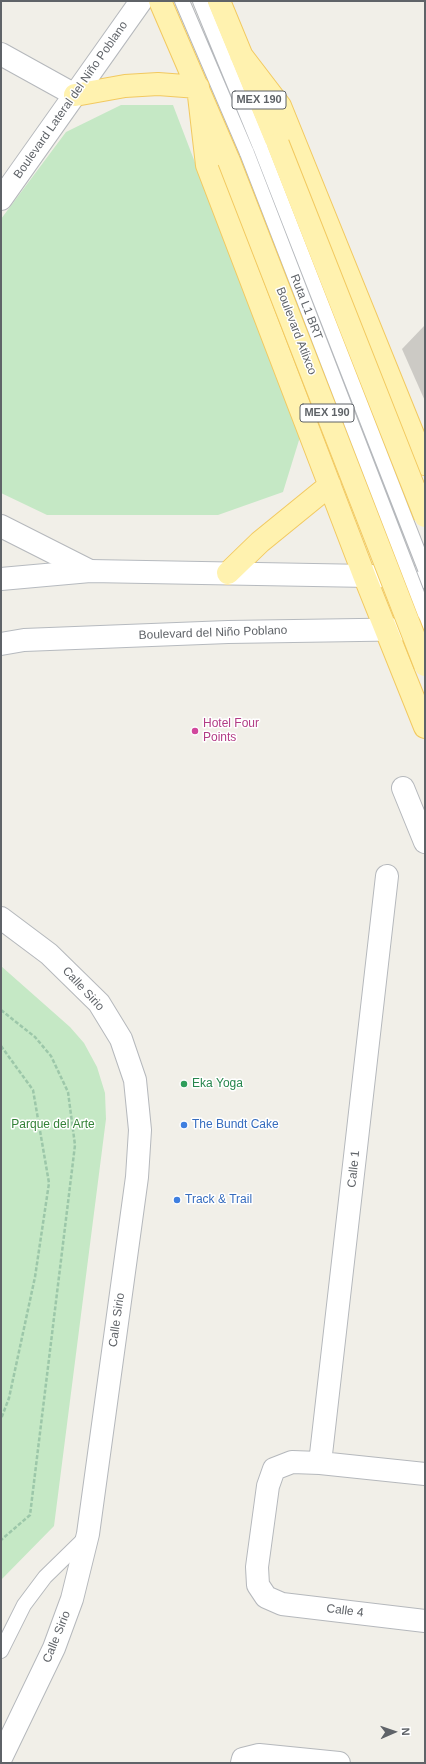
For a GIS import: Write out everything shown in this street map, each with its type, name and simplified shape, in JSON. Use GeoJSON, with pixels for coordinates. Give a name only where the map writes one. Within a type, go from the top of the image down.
{"type":"FeatureCollection","features":[{"type":"Feature","properties":{"kind":"main road","name":"Boulevard Atlixco"},"geometry":{"type":"LineString","coordinates":[[160,1],[198,87],[238,157],[425,665]]}},
{"type":"Feature","properties":{"kind":"main road","name":"MEX 190"},"geometry":{"type":"LineString","coordinates":[[219,1],[241,56],[269,146],[425,516]]}},
{"type":"Feature","properties":{"kind":"main road"},"geometry":{"type":"LineString","coordinates":[[241,56],[280,106],[424,461],[406,490],[398,498],[375,506],[363,505],[352,501],[330,485]]}},
{"type":"Feature","properties":{"kind":"main road"},"geometry":{"type":"LineString","coordinates":[[75,95],[126,86],[158,84],[198,87],[207,165],[364,576],[425,727]]}},
{"type":"Feature","properties":{"kind":"main road"},"geometry":{"type":"LineString","coordinates":[[228,573],[260,542],[330,485]]}},
{"type":"Feature","properties":{"kind":"street","name":"Boulevard Lateral del Niño Poblano"},"geometry":{"type":"LineString","coordinates":[[3,193],[75,95],[141,1]]}},
{"type":"Feature","properties":{"kind":"street"},"geometry":{"type":"LineString","coordinates":[[1,54],[75,95]]}},
{"type":"Feature","properties":{"kind":"street"},"geometry":{"type":"LineString","coordinates":[[1,526],[90,571]]}},
{"type":"Feature","properties":{"kind":"street"},"geometry":{"type":"LineString","coordinates":[[1,579],[90,571],[425,577]]}},
{"type":"Feature","properties":{"kind":"street","name":"Boulevard del Niño Poblano"},"geometry":{"type":"LineString","coordinates":[[1,644],[24,640],[228,632],[425,629]]}},
{"type":"Feature","properties":{"kind":"street"},"geometry":{"type":"LineString","coordinates":[[1,652],[24,640]]}},
{"type":"Feature","properties":{"kind":"street"},"geometry":{"type":"LineString","coordinates":[[403,788],[425,842]]}},
{"type":"Feature","properties":{"kind":"street","name":"Calle 1"},"geometry":{"type":"LineString","coordinates":[[320,1462],[387,876]]}},
{"type":"Feature","properties":{"kind":"street","name":"Calle Sirio"},"geometry":{"type":"LineString","coordinates":[[1,918],[49,954],[99,1003],[121,1039],[135,1080],[140,1130],[137,1177],[88,1534],[72,1599],[54,1648],[1,1758]]}},
{"type":"Feature","properties":{"kind":"street","name":"Calle 4"},"geometry":{"type":"LineString","coordinates":[[320,1462],[292,1462],[274,1469],[268,1486],[257,1567],[258,1585],[266,1597],[282,1604],[425,1621]]}},
{"type":"Feature","properties":{"kind":"street"},"geometry":{"type":"LineString","coordinates":[[320,1462],[425,1474]]}},
{"type":"Feature","properties":{"kind":"street"},"geometry":{"type":"LineString","coordinates":[[243,1761],[259,1754],[339,1763]]}},
{"type":"Feature","properties":{"kind":"lane","name":"Ruta L1 BRT"},"geometry":{"type":"LineString","coordinates":[[182,1],[238,157],[425,614]]}},
{"type":"Feature","properties":{"kind":"lane","name":"Ruta L1 BRT"},"geometry":{"type":"LineString","coordinates":[[200,1],[269,146],[425,568]]}},
{"type":"Feature","properties":{"kind":"lane"},"geometry":{"type":"LineString","coordinates":[[1,1651],[24,1605],[46,1577],[88,1534]]}},
{"type":"Feature","properties":{"kind":"path"},"geometry":{"type":"LineString","coordinates":[[1,1010],[35,1037],[52,1056],[68,1092],[76,1145],[30,1515],[1,1540]]}},
{"type":"Feature","properties":{"kind":"path"},"geometry":{"type":"LineString","coordinates":[[1,1046],[32,1090],[49,1182],[35,1277],[9,1398],[1,1420]]}},
{"type":"Feature","properties":{"kind":"green space"},"geometry":{"type":"Polygon","coordinates":[[[121,105],[173,105],[300,437],[283,492],[218,515],[47,515],[1,493],[1,219],[66,132],[121,105]]]}},
{"type":"Feature","properties":{"kind":"green space","name":"Parque del Arte"},"geometry":{"type":"Polygon","coordinates":[[[1,966],[70,1027],[84,1043],[97,1067],[105,1093],[106,1119],[54,1526],[1,1580],[1,966]]]}},
{"type":"Feature","properties":{"kind":"building"},"geometry":{"type":"Polygon","coordinates":[[[425,325],[425,401],[402,349],[425,325]]]}},
{"type":"Feature","properties":{"kind":"place","name":"Hotel Four Points"},"geometry":{"type":"Point","coordinates":[195,731]}},
{"type":"Feature","properties":{"kind":"place","name":"Eka Yoga"},"geometry":{"type":"Point","coordinates":[184,1084]}},
{"type":"Feature","properties":{"kind":"place","name":"The Bundt Cake"},"geometry":{"type":"Point","coordinates":[184,1125]}},
{"type":"Feature","properties":{"kind":"place","name":"Track & Trail"},"geometry":{"type":"Point","coordinates":[177,1200]}}]}
